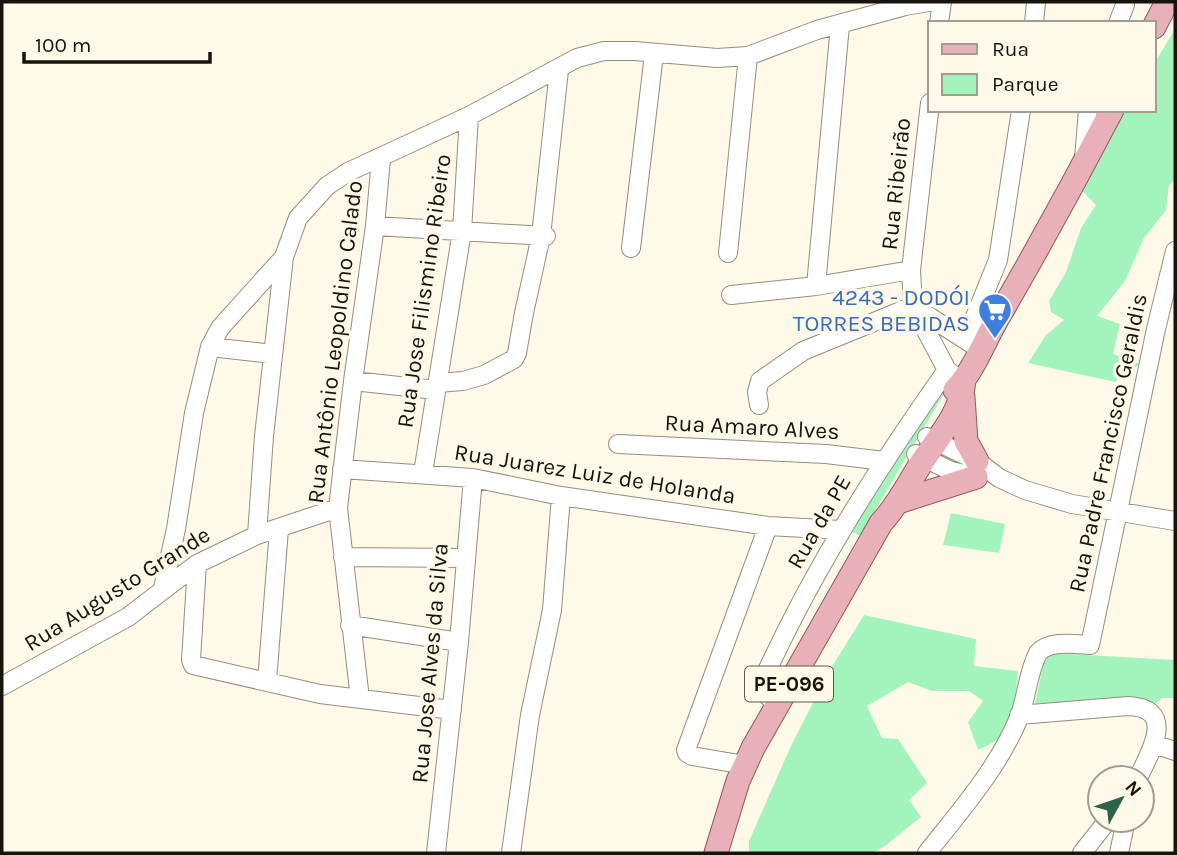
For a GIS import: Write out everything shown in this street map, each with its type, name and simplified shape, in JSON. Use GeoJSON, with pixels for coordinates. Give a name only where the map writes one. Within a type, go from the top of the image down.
{"type":"FeatureCollection","features":[{"type":"Feature","properties":{"kind":"main road"},"geometry":{"type":"LineString","coordinates":[[1156,23],[1167,2]]}},
{"type":"Feature","properties":{"kind":"main road","name":"PE-096"},"geometry":{"type":"LineString","coordinates":[[881,523],[884,502],[926,448],[949,424],[958,382],[973,344],[1084,163],[1111,112]]}},
{"type":"Feature","properties":{"kind":"main road"},"geometry":{"type":"LineString","coordinates":[[898,502],[976,469],[966,441],[958,382]]}},
{"type":"Feature","properties":{"kind":"main road","name":"PE-096"},"geometry":{"type":"LineString","coordinates":[[716,853],[745,765],[881,523],[898,502],[926,448]]}},
{"type":"Feature","properties":{"kind":"street"},"geometry":{"type":"LineString","coordinates":[[257,536],[264,436],[284,257],[298,218],[327,187],[348,172],[469,117],[577,58],[604,51],[717,58],[748,56],[817,30],[929,2]]}},
{"type":"Feature","properties":{"kind":"street"},"geometry":{"type":"LineString","coordinates":[[939,21],[942,2]]}},
{"type":"Feature","properties":{"kind":"street"},"geometry":{"type":"LineString","coordinates":[[1034,21],[1036,2]]}},
{"type":"Feature","properties":{"kind":"street"},"geometry":{"type":"LineString","coordinates":[[1119,21],[1125,5]]}},
{"type":"Feature","properties":{"kind":"street"},"geometry":{"type":"LineString","coordinates":[[816,286],[839,24]]}},
{"type":"Feature","properties":{"kind":"street"},"geometry":{"type":"LineString","coordinates":[[631,248],[654,54]]}},
{"type":"Feature","properties":{"kind":"street"},"geometry":{"type":"LineString","coordinates":[[727,253],[748,56]]}},
{"type":"Feature","properties":{"kind":"street"},"geometry":{"type":"LineString","coordinates":[[353,381],[437,387],[484,375],[514,359],[544,236],[559,70]]}},
{"type":"Feature","properties":{"kind":"street","name":"Rua Ribeirão"},"geometry":{"type":"LineString","coordinates":[[913,306],[911,270],[929,112]]}},
{"type":"Feature","properties":{"kind":"street"},"geometry":{"type":"LineString","coordinates":[[913,306],[973,344],[998,260],[1021,112]]}},
{"type":"Feature","properties":{"kind":"street"},"geometry":{"type":"LineString","coordinates":[[1084,163],[1087,112]]}},
{"type":"Feature","properties":{"kind":"street","name":"Rua Jose Filismino Ribeiro"},"geometry":{"type":"LineString","coordinates":[[423,473],[462,231],[469,117]]}},
{"type":"Feature","properties":{"kind":"street","name":"Rua Antônio Leopoldino Calado"},"geometry":{"type":"LineString","coordinates":[[360,699],[338,508],[375,226],[381,159]]}},
{"type":"Feature","properties":{"kind":"street"},"geometry":{"type":"LineString","coordinates":[[375,226],[544,236]]}},
{"type":"Feature","properties":{"kind":"street","name":"Rua Padre Francisco Geraldis"},"geometry":{"type":"LineString","coordinates":[[1019,715],[1034,660],[1042,649],[1064,644],[1090,645],[1156,329],[1175,251]]}},
{"type":"Feature","properties":{"kind":"street"},"geometry":{"type":"LineString","coordinates":[[163,588],[176,529],[194,413],[210,347],[220,328],[284,257]]}},
{"type":"Feature","properties":{"kind":"street"},"geometry":{"type":"LineString","coordinates":[[731,295],[816,286],[911,270]]}},
{"type":"Feature","properties":{"kind":"street"},"geometry":{"type":"LineString","coordinates":[[913,306],[958,382]]}},
{"type":"Feature","properties":{"kind":"street"},"geometry":{"type":"LineString","coordinates":[[759,405],[757,392],[760,381],[803,351],[913,306]]}},
{"type":"Feature","properties":{"kind":"street"},"geometry":{"type":"LineString","coordinates":[[210,347],[273,354]]}},
{"type":"Feature","properties":{"kind":"street","name":"Rua da PE"},"geometry":{"type":"LineString","coordinates":[[777,706],[762,690],[762,682],[782,637],[841,530],[884,461],[958,382]]}},
{"type":"Feature","properties":{"kind":"street","name":"Rua Amaro Alves"},"geometry":{"type":"LineString","coordinates":[[618,444],[826,454],[884,461]]}},
{"type":"Feature","properties":{"kind":"street"},"geometry":{"type":"LineString","coordinates":[[926,448],[951,471],[976,469],[1025,490],[1052,498],[1175,521]]}},
{"type":"Feature","properties":{"kind":"street","name":"Rua Juarez Luiz de Holanda"},"geometry":{"type":"LineString","coordinates":[[342,468],[473,478],[561,496],[768,526],[841,530]]}},
{"type":"Feature","properties":{"kind":"street","name":"Rua Jose Alves da Silva"},"geometry":{"type":"LineString","coordinates":[[436,853],[459,642],[473,478]]}},
{"type":"Feature","properties":{"kind":"street"},"geometry":{"type":"LineString","coordinates":[[511,853],[530,715],[552,610],[561,496]]}},
{"type":"Feature","properties":{"kind":"street","name":"Rua Augusto Grande"},"geometry":{"type":"LineString","coordinates":[[2,686],[128,617],[197,564],[257,536],[338,508]]}},
{"type":"Feature","properties":{"kind":"street"},"geometry":{"type":"LineString","coordinates":[[745,765],[689,755],[686,750],[768,526]]}},
{"type":"Feature","properties":{"kind":"street"},"geometry":{"type":"LineString","coordinates":[[267,681],[279,528]]}},
{"type":"Feature","properties":{"kind":"street"},"geometry":{"type":"LineString","coordinates":[[343,556],[465,558]]}},
{"type":"Feature","properties":{"kind":"street"},"geometry":{"type":"LineString","coordinates":[[197,564],[191,660],[193,665],[320,694],[452,710]]}},
{"type":"Feature","properties":{"kind":"street"},"geometry":{"type":"LineString","coordinates":[[350,625],[459,642]]}},
{"type":"Feature","properties":{"kind":"street"},"geometry":{"type":"LineString","coordinates":[[927,853],[979,786],[1019,715],[1144,707],[1152,711],[1157,719],[1157,745],[1146,764]]}},
{"type":"Feature","properties":{"kind":"street"},"geometry":{"type":"LineString","coordinates":[[1157,745],[1175,751]]}},
{"type":"Feature","properties":{"kind":"street"},"geometry":{"type":"LineString","coordinates":[[1082,853],[1097,834]]}},
{"type":"Feature","properties":{"kind":"street"},"geometry":{"type":"LineString","coordinates":[[1119,853],[1123,834]]}},
{"type":"Feature","properties":{"kind":"green space"},"geometry":{"type":"Polygon","coordinates":[[[1175,29],[1175,180],[1169,185],[1166,210],[1144,238],[1125,281],[1097,316],[1120,324],[1113,354],[1140,364],[1115,382],[1028,363],[1046,335],[1064,320],[1051,312],[1049,301],[1066,272],[1081,228],[1096,205],[1082,191],[1107,141],[1125,112],[1156,112],[1156,61],[1175,29]]]}},
{"type":"Feature","properties":{"kind":"green space"},"geometry":{"type":"Polygon","coordinates":[[[936,388],[945,392],[860,536],[847,529],[936,388]]]}},
{"type":"Feature","properties":{"kind":"green space"},"geometry":{"type":"Polygon","coordinates":[[[951,513],[1005,524],[999,553],[943,545],[951,513]]]}},
{"type":"Feature","properties":{"kind":"green space"},"geometry":{"type":"Polygon","coordinates":[[[864,615],[976,639],[974,666],[1018,671],[1014,706],[1008,723],[999,738],[978,750],[968,722],[983,701],[969,691],[932,691],[908,682],[867,706],[882,738],[898,739],[927,783],[909,800],[921,817],[873,853],[749,853],[749,841],[790,748],[828,673],[864,615]]]}},
{"type":"Feature","properties":{"kind":"green space"},"geometry":{"type":"Polygon","coordinates":[[[1053,653],[1175,660],[1175,698],[1162,698],[1154,705],[1088,714],[1034,708],[1044,661],[1053,653]]]}},
{"type":"Feature","properties":{"kind":"place","name":"4243 - DODÓI TORRES BEBIDAS"},"geometry":{"type":"Point","coordinates":[995,340]}}]}
